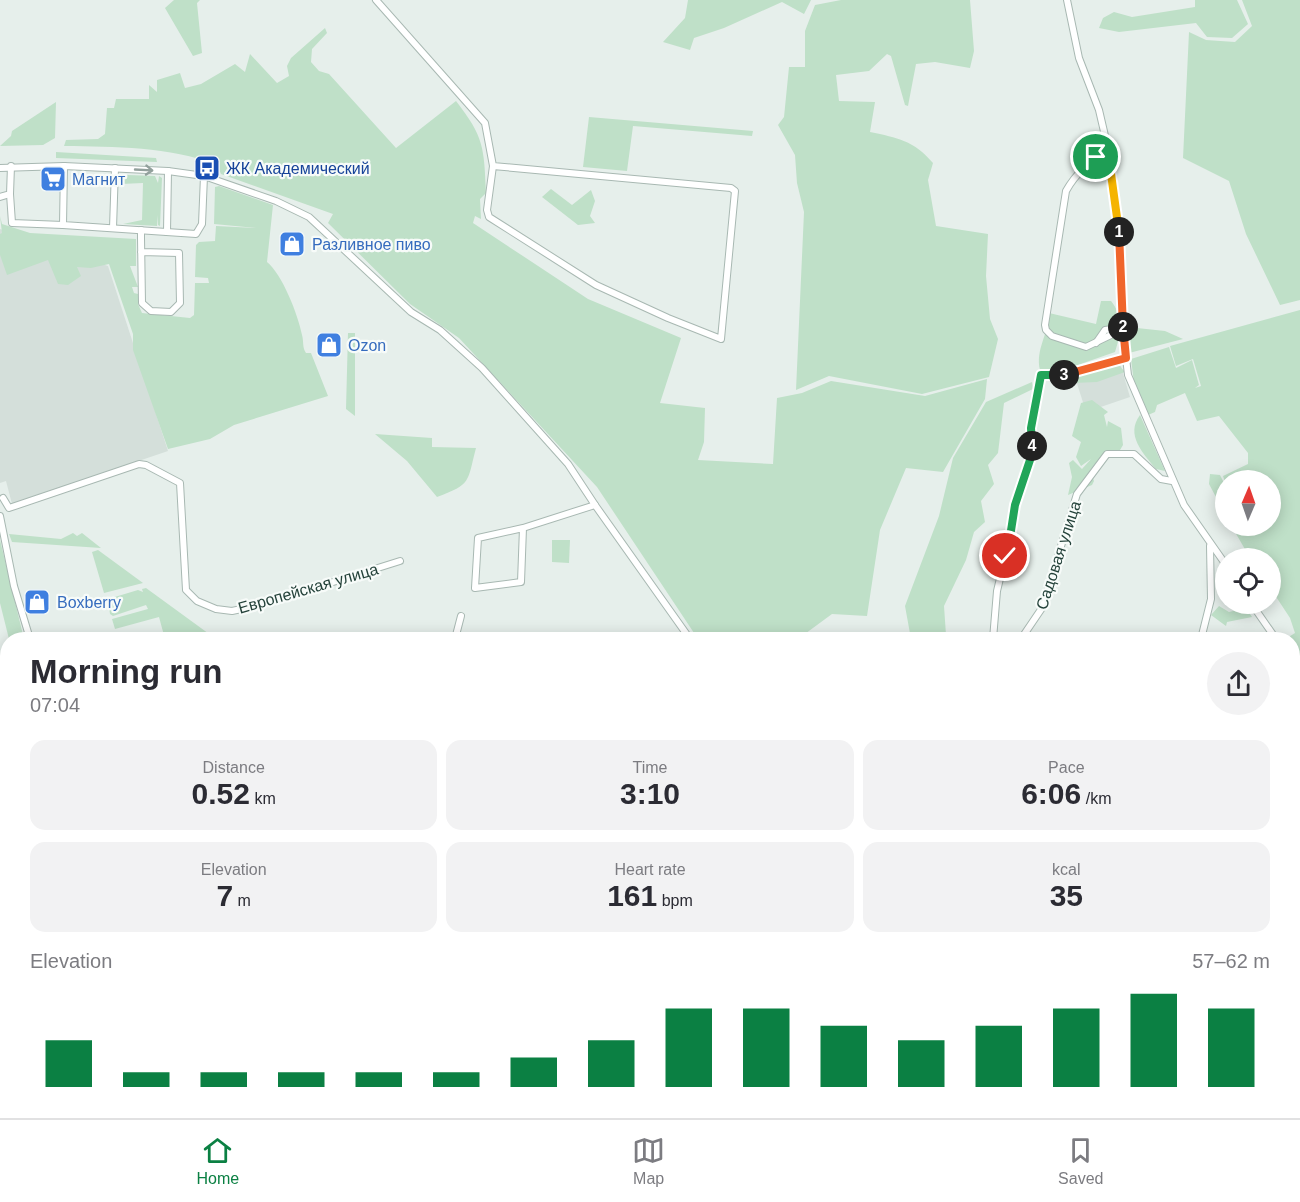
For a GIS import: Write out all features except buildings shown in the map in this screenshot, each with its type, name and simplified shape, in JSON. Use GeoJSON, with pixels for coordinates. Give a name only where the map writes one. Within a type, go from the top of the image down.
{"type":"FeatureCollection","features":[{"type":"Feature","properties":{"kind":"street"},"geometry":{"type":"LineString","coordinates":[[376,0],[485,123],[493,166],[487,210],[489,217],[596,285],[721,339],[736,197],[731,188],[493,166]]}},
{"type":"Feature","properties":{"kind":"street"},"geometry":{"type":"LineString","coordinates":[[1067,0],[1079,58],[1099,110],[1108,152],[1121,253],[1120,333],[1128,375],[1172,481],[1184,505],[1215,552]]}},
{"type":"Feature","properties":{"kind":"street"},"geometry":{"type":"LineString","coordinates":[[1108,152],[1096,157],[1075,176],[1066,191],[1046,330],[1052,336],[1086,348],[1120,333]]}},
{"type":"Feature","properties":{"kind":"street"},"geometry":{"type":"LineString","coordinates":[[10,166],[12,223],[196,234],[200,231],[204,176]]}},
{"type":"Feature","properties":{"kind":"street"},"geometry":{"type":"LineString","coordinates":[[63,225],[64,166]]}},
{"type":"Feature","properties":{"kind":"street"},"geometry":{"type":"LineString","coordinates":[[0,168],[64,166],[168,171],[204,176],[276,201],[309,217],[411,312],[440,330],[486,373],[568,464],[685,632]]}},
{"type":"Feature","properties":{"kind":"street"},"geometry":{"type":"LineString","coordinates":[[113,228],[115,168]]}},
{"type":"Feature","properties":{"kind":"street"},"geometry":{"type":"LineString","coordinates":[[166,232],[168,171]]}},
{"type":"Feature","properties":{"kind":"street"},"geometry":{"type":"LineString","coordinates":[[0,197],[10,194]]}},
{"type":"Feature","properties":{"kind":"street"},"geometry":{"type":"LineString","coordinates":[[141,230],[141,252],[142,303],[151,311],[171,312],[180,303],[179,253],[141,252]]}},
{"type":"Feature","properties":{"kind":"street"},"geometry":{"type":"LineString","coordinates":[[994,632],[997,591],[1015,505],[1033,451],[1031,428],[1041,375],[1060,376],[1126,358]]}},
{"type":"Feature","properties":{"kind":"street","name":"Садовая улица"},"geometry":{"type":"LineString","coordinates":[[1026,632],[1042,608],[1077,494],[1102,458],[1107,454],[1122,452],[1139,455],[1161,479],[1172,481]]}},
{"type":"Feature","properties":{"kind":"street","name":"Европейская улица"},"geometry":{"type":"LineString","coordinates":[[3,498],[9,508],[139,464],[146,465],[180,483],[186,590],[197,601],[216,609],[232,611],[260,605],[400,561]]}},
{"type":"Feature","properties":{"kind":"street"},"geometry":{"type":"LineString","coordinates":[[524,528],[522,582],[475,588],[478,538],[524,528],[595,505]]}},
{"type":"Feature","properties":{"kind":"street"},"geometry":{"type":"LineString","coordinates":[[0,516],[12,576],[28,632]]}},
{"type":"Feature","properties":{"kind":"street"},"geometry":{"type":"LineString","coordinates":[[1203,632],[1211,599],[1210,546]]}},
{"type":"Feature","properties":{"kind":"street"},"geometry":{"type":"LineString","coordinates":[[1259,614],[1271,632]]}},
{"type":"Feature","properties":{"kind":"street"},"geometry":{"type":"LineString","coordinates":[[457,632],[461,616]]}},
{"type":"Feature","properties":{"kind":"shaded area"},"geometry":{"type":"Polygon","coordinates":[[[0,229],[108,266],[168,451],[12,504],[6,481],[0,483],[0,229]]]}},
{"type":"Feature","properties":{"kind":"shaded area"},"geometry":{"type":"Polygon","coordinates":[[[1120,363],[1130,397],[1086,412],[1075,377],[1120,363]]]}},
{"type":"Feature","properties":{"kind":"green space"},"geometry":{"type":"Polygon","coordinates":[[[174,0],[200,0],[197,3],[202,53],[193,56],[165,8],[174,0]]]}},
{"type":"Feature","properties":{"kind":"green space"},"geometry":{"type":"Polygon","coordinates":[[[688,0],[811,0],[804,14],[782,2],[724,28],[694,38],[690,50],[663,42],[685,18],[688,0]]]}},
{"type":"Feature","properties":{"kind":"green space"},"geometry":{"type":"Polygon","coordinates":[[[841,0],[970,0],[974,51],[970,68],[935,62],[916,64],[908,106],[905,105],[891,56],[887,54],[869,71],[836,75],[839,101],[875,102],[870,132],[904,141],[919,149],[933,163],[928,180],[936,226],[988,234],[986,276],[990,319],[998,339],[989,377],[922,394],[829,376],[796,390],[804,212],[797,183],[795,155],[778,125],[784,117],[789,67],[805,67],[805,31],[815,5],[841,0]]]}},
{"type":"Feature","properties":{"kind":"green space"},"geometry":{"type":"Polygon","coordinates":[[[1195,0],[1237,0],[1248,24],[1232,38],[1207,37],[1196,23],[1119,32],[1099,28],[1103,18],[1114,12],[1132,17],[1195,7],[1195,0]]]}},
{"type":"Feature","properties":{"kind":"green space"},"geometry":{"type":"Polygon","coordinates":[[[1242,0],[1300,0],[1300,300],[1280,305],[1246,234],[1229,181],[1183,158],[1189,32],[1206,40],[1235,42],[1252,26],[1242,0]]]}},
{"type":"Feature","properties":{"kind":"green space"},"geometry":{"type":"Polygon","coordinates":[[[325,28],[327,33],[312,49],[311,62],[319,71],[329,74],[396,148],[456,101],[472,124],[483,153],[486,193],[480,199],[481,219],[475,216],[473,223],[588,299],[681,338],[660,403],[705,408],[704,442],[698,460],[773,464],[777,398],[802,393],[831,381],[925,396],[987,379],[985,399],[943,472],[906,468],[880,530],[867,616],[832,614],[808,632],[693,632],[597,487],[459,338],[410,304],[328,223],[333,214],[221,174],[217,165],[180,154],[142,149],[64,146],[66,140],[98,139],[105,134],[107,108],[114,108],[116,99],[149,99],[149,85],[157,92],[157,80],[180,73],[185,88],[201,84],[235,64],[245,72],[250,54],[277,83],[289,76],[287,66],[291,58],[325,28]]]}},
{"type":"Feature","properties":{"kind":"green space"},"geometry":{"type":"Polygon","coordinates":[[[56,102],[55,138],[43,145],[0,146],[11,136],[12,131],[56,102]]]}},
{"type":"Feature","properties":{"kind":"green space"},"geometry":{"type":"Polygon","coordinates":[[[589,117],[753,131],[752,136],[633,126],[627,171],[583,167],[589,117]]]}},
{"type":"Feature","properties":{"kind":"green space"},"geometry":{"type":"Polygon","coordinates":[[[56,152],[156,158],[157,162],[56,158],[56,152]]]}},
{"type":"Feature","properties":{"kind":"green space"},"geometry":{"type":"Polygon","coordinates":[[[128,175],[155,176],[158,183],[159,176],[162,178],[160,226],[158,215],[157,226],[123,224],[142,220],[143,183],[121,184],[121,178],[128,175]]]}},
{"type":"Feature","properties":{"kind":"green space"},"geometry":{"type":"Polygon","coordinates":[[[219,186],[273,205],[267,262],[289,295],[300,326],[305,351],[311,353],[328,396],[234,425],[210,439],[168,449],[133,350],[133,334],[109,264],[91,268],[77,267],[81,276],[68,285],[58,284],[48,260],[7,275],[0,255],[0,234],[2,233],[0,216],[2,224],[30,233],[136,239],[136,266],[130,266],[138,287],[132,287],[134,293],[138,294],[138,304],[142,313],[190,318],[194,315],[195,283],[209,283],[208,278],[195,277],[196,245],[199,242],[215,241],[216,226],[256,228],[214,224],[215,187],[219,186]]]}},
{"type":"Feature","properties":{"kind":"green space"},"geometry":{"type":"Polygon","coordinates":[[[551,189],[572,205],[591,190],[595,201],[590,216],[595,223],[578,225],[542,197],[551,189]]]}},
{"type":"Feature","properties":{"kind":"green space"},"geometry":{"type":"Polygon","coordinates":[[[1101,301],[1111,301],[1118,312],[1120,332],[1115,352],[1072,367],[1040,370],[1039,355],[1049,313],[1096,324],[1101,301]]]}},
{"type":"Feature","properties":{"kind":"green space"},"geometry":{"type":"Polygon","coordinates":[[[1300,310],[1300,632],[1295,632],[1290,618],[1281,604],[1281,548],[1244,548],[1237,536],[1281,536],[1281,470],[1236,470],[1248,464],[1248,453],[1219,416],[1197,421],[1185,393],[1157,405],[1155,412],[1148,415],[1134,383],[1131,359],[1169,347],[1176,368],[1192,360],[1199,385],[1195,388],[1201,386],[1193,359],[1176,366],[1170,346],[1300,310]]]}},
{"type":"Feature","properties":{"kind":"green space"},"geometry":{"type":"Polygon","coordinates":[[[1137,328],[1165,331],[1183,339],[1129,353],[1126,333],[1137,328]]]}},
{"type":"Feature","properties":{"kind":"green space"},"geometry":{"type":"Polygon","coordinates":[[[348,333],[355,333],[355,416],[346,409],[348,333]]]}},
{"type":"Feature","properties":{"kind":"green space"},"geometry":{"type":"Polygon","coordinates":[[[1116,362],[1125,372],[1097,382],[1073,383],[1068,376],[1116,362]]]}},
{"type":"Feature","properties":{"kind":"green space"},"geometry":{"type":"Polygon","coordinates":[[[1032,382],[1033,389],[1004,403],[998,453],[988,465],[994,484],[981,501],[985,522],[974,532],[966,560],[944,606],[946,632],[910,632],[905,606],[939,516],[953,458],[986,402],[1032,382]]]}},
{"type":"Feature","properties":{"kind":"green space"},"geometry":{"type":"Polygon","coordinates":[[[1092,400],[1108,412],[1104,415],[1107,427],[1108,421],[1121,428],[1123,445],[1120,450],[1105,452],[1090,470],[1094,481],[1092,485],[1068,495],[1072,477],[1069,463],[1073,460],[1082,469],[1091,459],[1081,466],[1076,457],[1081,442],[1072,436],[1081,403],[1092,400]]]}},
{"type":"Feature","properties":{"kind":"green space"},"geometry":{"type":"Polygon","coordinates":[[[1140,415],[1165,471],[1156,469],[1138,444],[1134,430],[1140,415]]]}},
{"type":"Feature","properties":{"kind":"green space"},"geometry":{"type":"Polygon","coordinates":[[[375,434],[432,438],[432,447],[476,448],[469,475],[457,489],[437,497],[407,461],[375,434]]]}},
{"type":"Feature","properties":{"kind":"green space"},"geometry":{"type":"Polygon","coordinates":[[[1210,474],[1215,474],[1215,495],[1209,484],[1210,474]]]}},
{"type":"Feature","properties":{"kind":"green space"},"geometry":{"type":"Polygon","coordinates":[[[73,533],[77,536],[82,533],[101,548],[12,542],[9,534],[61,539],[73,533]]]}},
{"type":"Feature","properties":{"kind":"green space"},"geometry":{"type":"Polygon","coordinates":[[[0,540],[22,632],[7,632],[0,603],[0,540]]]}},
{"type":"Feature","properties":{"kind":"green space"},"geometry":{"type":"Polygon","coordinates":[[[552,540],[570,540],[569,563],[552,562],[552,540]]]}},
{"type":"Feature","properties":{"kind":"green space"},"geometry":{"type":"Polygon","coordinates":[[[98,550],[143,583],[104,593],[92,552],[98,550]]]}},
{"type":"Feature","properties":{"kind":"green space"},"geometry":{"type":"Polygon","coordinates":[[[146,588],[206,632],[163,632],[159,617],[115,629],[112,619],[148,609],[146,605],[113,616],[110,614],[108,599],[138,590],[143,592],[142,589],[146,588]]]}},
{"type":"Feature","properties":{"kind":"green space"},"geometry":{"type":"Polygon","coordinates":[[[1215,610],[1215,614],[1250,614],[1252,617],[1227,622],[1226,626],[1211,615],[1215,610]]]}},
{"type":"Feature","properties":{"kind":"place","name":"ЖК Академический"},"geometry":{"type":"Point","coordinates":[207,168]}},
{"type":"Feature","properties":{"kind":"place","name":"Магнит"},"geometry":{"type":"Point","coordinates":[53,179]}},
{"type":"Feature","properties":{"kind":"place","name":"Разливное пиво"},"geometry":{"type":"Point","coordinates":[292,244]}},
{"type":"Feature","properties":{"kind":"place","name":"Ozon"},"geometry":{"type":"Point","coordinates":[329,345]}},
{"type":"Feature","properties":{"kind":"place","name":"Boxberry"},"geometry":{"type":"Point","coordinates":[37,602]}},
{"type":"Feature","properties":{"kind":"route"},"geometry":{"type":"LineString","coordinates":[[1005,556],[1015,505],[1033,451],[1031,428],[1041,375],[1060,376],[1126,358],[1121,253],[1112,166],[1108,152],[1096,157]]}}]}
